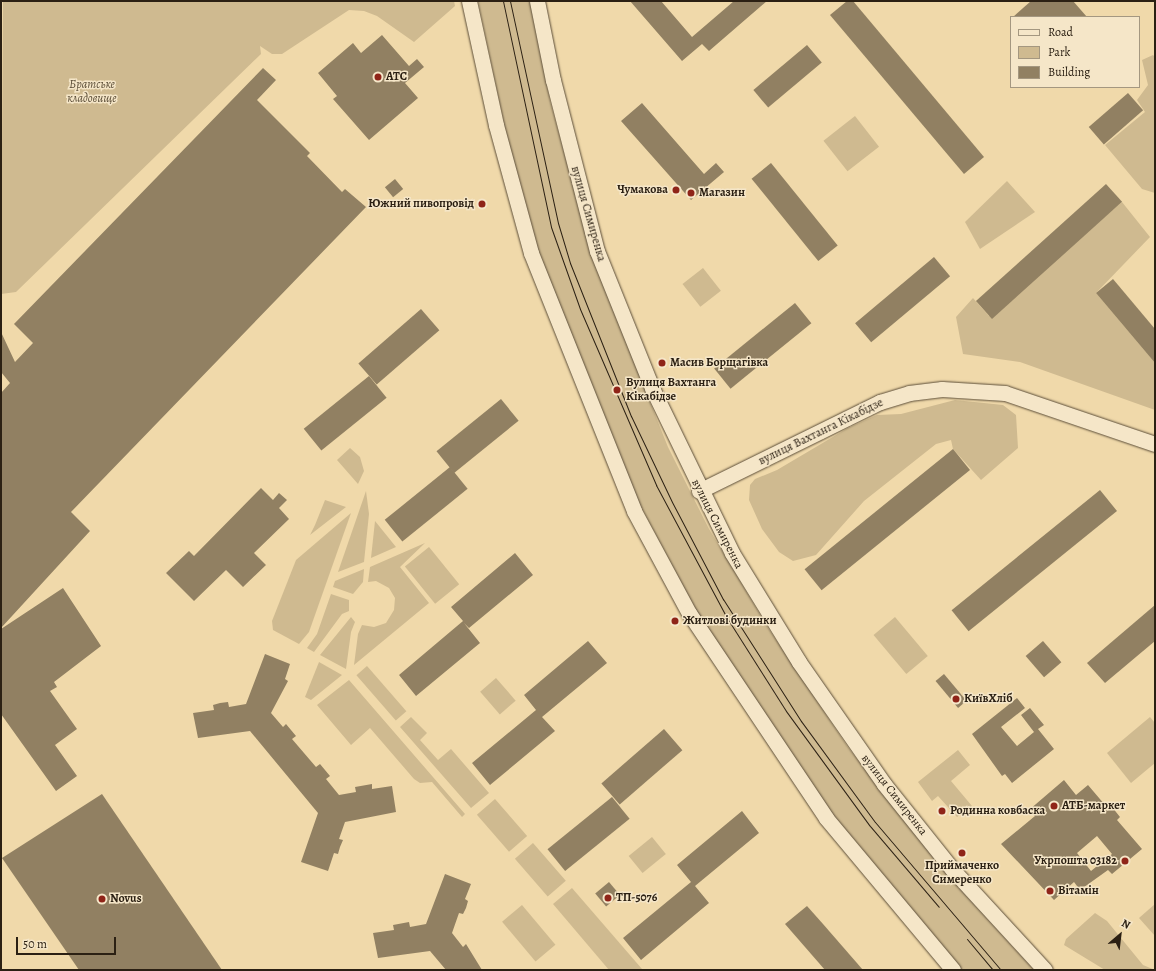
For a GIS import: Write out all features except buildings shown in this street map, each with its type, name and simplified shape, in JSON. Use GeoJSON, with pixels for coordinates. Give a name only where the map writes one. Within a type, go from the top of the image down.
{"type":"FeatureCollection","features":[{"type":"Feature","properties":{"kind":"street"},"geometry":{"type":"LineString","coordinates":[[469,1],[496,125],[531,253],[634,511],[689,613],[826,818],[953,970]]}},
{"type":"Feature","properties":{"kind":"street","name":"вулиця Симиренка"},"geometry":{"type":"LineString","coordinates":[[537,1],[553,80],[597,251],[652,388],[699,491],[751,588],[848,735],[927,839],[1045,970]]}},
{"type":"Feature","properties":{"kind":"street","name":"вулиця Вахтанга Кікабідзе"},"geometry":{"type":"LineString","coordinates":[[699,491],[880,402],[909,393],[942,389],[1005,393],[1155,444]]}},
{"type":"Feature","properties":{"kind":"green space","name":"Братське кладовище"},"geometry":{"type":"Polygon","coordinates":[[[3,1],[454,1],[455,6],[414,42],[377,16],[364,11],[349,10],[282,54],[272,54],[260,46],[261,54],[16,292],[1,294],[3,1]]]}},
{"type":"Feature","properties":{"kind":"green space"},"geometry":{"type":"Polygon","coordinates":[[[478,1],[531,1],[550,101],[594,263],[668,447],[709,529],[768,628],[847,746],[942,869],[1034,970],[962,970],[959,967],[834,816],[698,614],[629,484],[534,239],[512,161],[478,1]]]}},
{"type":"Feature","properties":{"kind":"green space"},"geometry":{"type":"Polygon","coordinates":[[[1153,55],[1155,57],[1155,193],[1142,189],[1105,145],[1145,112],[1137,100],[1148,85],[1142,60],[1153,55]]]}},
{"type":"Feature","properties":{"kind":"green space"},"geometry":{"type":"Polygon","coordinates":[[[855,116],[879,147],[847,171],[823,141],[855,116]]]}},
{"type":"Feature","properties":{"kind":"green space"},"geometry":{"type":"Polygon","coordinates":[[[1007,181],[1035,212],[980,249],[965,222],[1007,181]]]}},
{"type":"Feature","properties":{"kind":"green space"},"geometry":{"type":"Polygon","coordinates":[[[1122,202],[1150,237],[1096,293],[1155,363],[1155,410],[1020,362],[963,354],[956,317],[973,298],[989,316],[1122,202]]]}},
{"type":"Feature","properties":{"kind":"green space"},"geometry":{"type":"Polygon","coordinates":[[[703,268],[721,291],[700,307],[683,284],[703,268]]]}},
{"type":"Feature","properties":{"kind":"green space"},"geometry":{"type":"Polygon","coordinates":[[[955,400],[1003,405],[1016,415],[1018,448],[981,480],[953,449],[951,440],[936,444],[864,501],[816,555],[793,561],[779,552],[762,529],[749,500],[750,485],[755,479],[777,470],[848,428],[877,415],[901,414],[955,400]]]}},
{"type":"Feature","properties":{"kind":"green space"},"geometry":{"type":"Polygon","coordinates":[[[350,448],[360,457],[364,471],[358,484],[337,460],[350,448]]]}},
{"type":"Feature","properties":{"kind":"green space"},"geometry":{"type":"Polygon","coordinates":[[[366,491],[369,514],[364,562],[338,572],[366,491]]]}},
{"type":"Feature","properties":{"kind":"green space"},"geometry":{"type":"Polygon","coordinates":[[[325,500],[346,507],[310,535],[315,525],[325,500]]]}},
{"type":"Feature","properties":{"kind":"green space"},"geometry":{"type":"Polygon","coordinates":[[[351,513],[309,632],[299,644],[273,630],[272,621],[296,560],[351,513]]]}},
{"type":"Feature","properties":{"kind":"green space"},"geometry":{"type":"Polygon","coordinates":[[[375,521],[396,547],[371,558],[375,521]]]}},
{"type":"Feature","properties":{"kind":"green space"},"geometry":{"type":"Polygon","coordinates":[[[425,543],[400,567],[429,603],[354,665],[358,634],[362,625],[374,627],[386,623],[394,610],[395,598],[389,588],[376,581],[368,582],[370,567],[425,543]]]}},
{"type":"Feature","properties":{"kind":"green space"},"geometry":{"type":"Polygon","coordinates":[[[429,547],[459,584],[435,604],[405,567],[429,547]]]}},
{"type":"Feature","properties":{"kind":"green space"},"geometry":{"type":"Polygon","coordinates":[[[364,569],[363,582],[353,594],[333,587],[335,581],[364,569]]]}},
{"type":"Feature","properties":{"kind":"green space"},"geometry":{"type":"Polygon","coordinates":[[[331,594],[349,600],[349,611],[342,614],[314,652],[307,648],[317,634],[331,594]]]}},
{"type":"Feature","properties":{"kind":"green space"},"geometry":{"type":"Polygon","coordinates":[[[351,617],[355,622],[351,632],[346,669],[320,655],[351,617]]]}},
{"type":"Feature","properties":{"kind":"green space"},"geometry":{"type":"Polygon","coordinates":[[[895,617],[928,656],[906,674],[874,635],[895,617]]]}},
{"type":"Feature","properties":{"kind":"green space"},"geometry":{"type":"Polygon","coordinates":[[[319,662],[342,675],[311,700],[305,697],[319,662]]]}},
{"type":"Feature","properties":{"kind":"green space"},"geometry":{"type":"Polygon","coordinates":[[[367,666],[406,711],[396,720],[356,675],[367,666]]]}},
{"type":"Feature","properties":{"kind":"green space"},"geometry":{"type":"Polygon","coordinates":[[[496,678],[516,701],[500,714],[480,692],[496,678]]]}},
{"type":"Feature","properties":{"kind":"green space"},"geometry":{"type":"Polygon","coordinates":[[[349,680],[465,814],[462,817],[432,782],[420,783],[414,779],[370,728],[351,745],[317,705],[349,680]]]}},
{"type":"Feature","properties":{"kind":"green space"},"geometry":{"type":"Polygon","coordinates":[[[411,717],[427,733],[420,740],[438,760],[451,749],[489,793],[471,808],[400,727],[411,717]]]}},
{"type":"Feature","properties":{"kind":"green space"},"geometry":{"type":"Polygon","coordinates":[[[1150,717],[1155,723],[1155,763],[1131,783],[1107,753],[1150,717]]]}},
{"type":"Feature","properties":{"kind":"green space"},"geometry":{"type":"Polygon","coordinates":[[[958,750],[970,765],[951,781],[972,806],[957,817],[938,796],[932,801],[918,782],[958,750]]]}},
{"type":"Feature","properties":{"kind":"green space"},"geometry":{"type":"Polygon","coordinates":[[[495,799],[527,836],[509,852],[477,815],[495,799]]]}},
{"type":"Feature","properties":{"kind":"green space"},"geometry":{"type":"Polygon","coordinates":[[[652,837],[666,854],[643,873],[629,856],[652,837]]]}},
{"type":"Feature","properties":{"kind":"green space"},"geometry":{"type":"Polygon","coordinates":[[[533,843],[566,881],[548,896],[515,859],[533,843]]]}},
{"type":"Feature","properties":{"kind":"green space"},"geometry":{"type":"Polygon","coordinates":[[[572,888],[642,969],[609,970],[553,904],[572,888]]]}},
{"type":"Feature","properties":{"kind":"green space"},"geometry":{"type":"Polygon","coordinates":[[[1155,904],[1155,936],[1139,918],[1155,904]]]}},
{"type":"Feature","properties":{"kind":"green space"},"geometry":{"type":"Polygon","coordinates":[[[522,905],[555,945],[536,962],[502,922],[522,905]]]}},
{"type":"Feature","properties":{"kind":"green space"},"geometry":{"type":"Polygon","coordinates":[[[1095,913],[1107,921],[1143,965],[1155,970],[1105,970],[1064,945],[1066,939],[1095,913]]]}},
{"type":"Feature","properties":{"kind":"tram line"},"geometry":{"type":"LineString","coordinates":[[503,1],[551,227],[580,309],[656,485],[727,618],[786,711],[870,826],[939,907]]}},
{"type":"Feature","properties":{"kind":"tram line"},"geometry":{"type":"LineString","coordinates":[[510,1],[558,223],[570,263],[631,416],[672,502],[723,599],[801,721],[875,822],[1001,970]]}},
{"type":"Feature","properties":{"kind":"tram line"},"geometry":{"type":"LineString","coordinates":[[967,939],[993,970]]}},
{"type":"Feature","properties":{"kind":"place","name":"АТС"},"geometry":{"type":"Point","coordinates":[378,77]}},
{"type":"Feature","properties":{"kind":"place","name":"Чумакова"},"geometry":{"type":"Point","coordinates":[676,190]}},
{"type":"Feature","properties":{"kind":"place","name":"Магазин"},"geometry":{"type":"Point","coordinates":[691,193]}},
{"type":"Feature","properties":{"kind":"place","name":"Южний пивопровід"},"geometry":{"type":"Point","coordinates":[482,204]}},
{"type":"Feature","properties":{"kind":"place","name":"Масив Борщагівка"},"geometry":{"type":"Point","coordinates":[662,363]}},
{"type":"Feature","properties":{"kind":"place","name":"Вулиця Вахтанга Кікабідзе"},"geometry":{"type":"Point","coordinates":[617,390]}},
{"type":"Feature","properties":{"kind":"place","name":"Житлові будинки"},"geometry":{"type":"Point","coordinates":[675,621]}},
{"type":"Feature","properties":{"kind":"place","name":"КиївХліб"},"geometry":{"type":"Point","coordinates":[956,699]}},
{"type":"Feature","properties":{"kind":"place","name":"АТБ-маркет"},"geometry":{"type":"Point","coordinates":[1054,806]}},
{"type":"Feature","properties":{"kind":"place","name":"Родинна ковбаска"},"geometry":{"type":"Point","coordinates":[942,811]}},
{"type":"Feature","properties":{"kind":"place","name":"Приймаченко Симеренко"},"geometry":{"type":"Point","coordinates":[962,853]}},
{"type":"Feature","properties":{"kind":"place","name":"Укрпошта 03182"},"geometry":{"type":"Point","coordinates":[1125,861]}},
{"type":"Feature","properties":{"kind":"place","name":"Вітамін"},"geometry":{"type":"Point","coordinates":[1050,891]}},
{"type":"Feature","properties":{"kind":"place","name":"ТП-5076"},"geometry":{"type":"Point","coordinates":[608,898]}},
{"type":"Feature","properties":{"kind":"place","name":"Novus"},"geometry":{"type":"Point","coordinates":[102,899]}}]}
